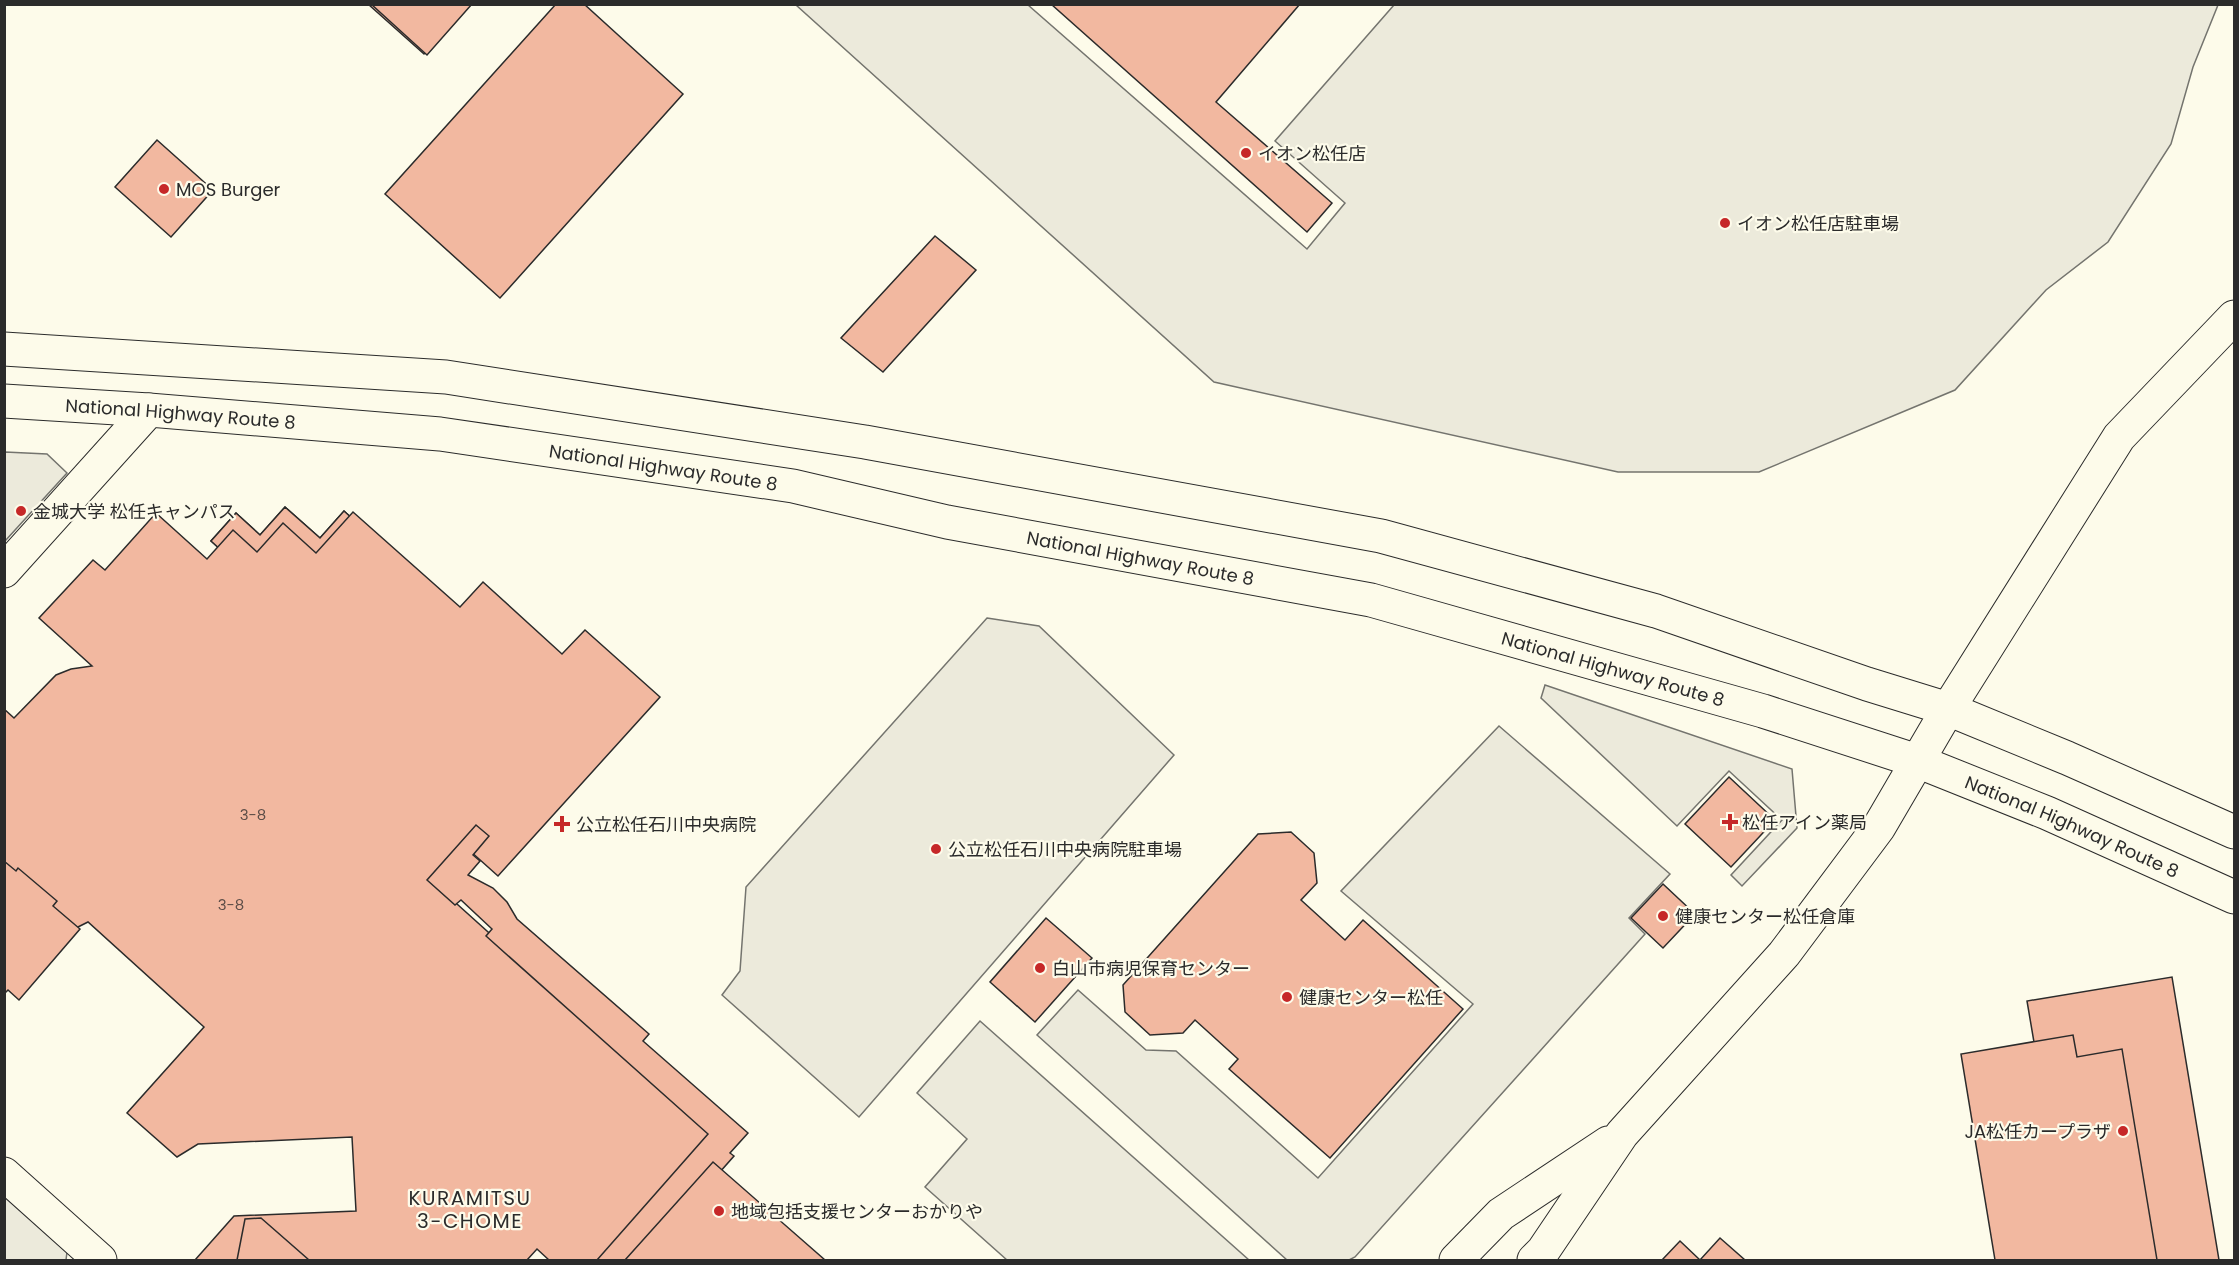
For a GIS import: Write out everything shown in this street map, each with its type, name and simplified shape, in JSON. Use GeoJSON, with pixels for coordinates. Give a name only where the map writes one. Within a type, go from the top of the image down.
{"type":"FeatureCollection","features":[{"type":"Feature","properties":{"kind":"main road"},"geometry":{"type":"LineString","coordinates":[[1534,1260],[1622,1134],[1784,954],[1879,827],[1948,709],[2119,437],[2235,317]]}},
{"type":"Feature","properties":{"kind":"main road"},"geometry":{"type":"LineString","coordinates":[[4,349],[447,377],[865,442],[1369,534],[1656,611],[1867,684],[1948,709],[2067,758],[2235,832]]}},
{"type":"Feature","properties":{"kind":"main road","name":"National Highway Route 8"},"geometry":{"type":"LineString","coordinates":[[4,401],[149,410],[440,434],[793,486],[947,522],[1371,600],[1763,711],[1917,761],[2047,813],[2235,897]]}},
{"type":"Feature","properties":{"kind":"main road"},"geometry":{"type":"LineString","coordinates":[[4,571],[149,410]]}},
{"type":"Feature","properties":{"kind":"main road"},"geometry":{"type":"LineString","coordinates":[[1456,1260],[1501,1214],[1622,1134]]}},
{"type":"Feature","properties":{"kind":"main road"},"geometry":{"type":"LineString","coordinates":[[4,1174],[98,1260]]}},
{"type":"Feature","properties":{"kind":"shaded area","name":"イオン松任店駐車場"},"geometry":{"type":"Polygon","coordinates":[[[796,5],[1028,5],[1307,249],[1345,203],[1275,141],[1394,5],[2218,5],[2193,67],[2171,144],[2108,242],[2046,290],[1955,390],[1759,472],[1618,472],[1214,382],[796,5]]]}},
{"type":"Feature","properties":{"kind":"shaded area","name":"金城大学 松任キャンパス"},"geometry":{"type":"Polygon","coordinates":[[[5,452],[47,454],[67,473],[5,541],[5,452]]]}},
{"type":"Feature","properties":{"kind":"shaded area","name":"公立松任石川中央病院駐車場"},"geometry":{"type":"Polygon","coordinates":[[[987,618],[1039,626],[1174,755],[859,1117],[722,995],[740,971],[746,887],[987,618]]]}},
{"type":"Feature","properties":{"kind":"shaded area"},"geometry":{"type":"Polygon","coordinates":[[[1545,685],[1792,769],[1797,828],[1742,886],[1731,875],[1782,820],[1729,771],[1677,826],[1541,698],[1545,685]]]}},
{"type":"Feature","properties":{"kind":"shaded area"},"geometry":{"type":"Polygon","coordinates":[[[1499,726],[1670,874],[1629,918],[1645,934],[1355,1257],[1349,1260],[1287,1260],[1037,1035],[1078,990],[1146,1050],[1176,1051],[1318,1178],[1473,1004],[1341,891],[1499,726]]]}},
{"type":"Feature","properties":{"kind":"shaded area"},"geometry":{"type":"Polygon","coordinates":[[[980,1021],[1249,1260],[1007,1260],[925,1187],[967,1139],[917,1093],[980,1021]]]}},
{"type":"Feature","properties":{"kind":"shaded area"},"geometry":{"type":"Polygon","coordinates":[[[4,1195],[67,1252],[66,1260],[5,1260],[4,1195]]]}},
{"type":"Feature","properties":{"kind":"building"},"geometry":{"type":"Polygon","coordinates":[[[368,4],[469,4],[424,54],[368,4]]]}},
{"type":"Feature","properties":{"kind":"building"},"geometry":{"type":"Polygon","coordinates":[[[371,4],[472,4],[427,55],[371,4]]]}},
{"type":"Feature","properties":{"kind":"building"},"geometry":{"type":"Polygon","coordinates":[[[556,4],[584,4],[683,94],[500,298],[385,194],[556,4]]]}},
{"type":"Feature","properties":{"kind":"building","name":"イオン松任店"},"geometry":{"type":"Polygon","coordinates":[[[1051,4],[1300,4],[1216,102],[1332,203],[1307,232],[1051,4]]]}},
{"type":"Feature","properties":{"kind":"building","name":"MOS Burger"},"geometry":{"type":"Polygon","coordinates":[[[157,140],[213,190],[171,237],[115,187],[157,140]]]}},
{"type":"Feature","properties":{"kind":"building"},"geometry":{"type":"Polygon","coordinates":[[[935,236],[976,270],[883,372],[841,338],[935,236]]]}},
{"type":"Feature","properties":{"kind":"building"},"geometry":{"type":"Polygon","coordinates":[[[285,507],[320,538],[344,511],[402,564],[323,651],[315,643],[318,638],[211,541],[236,513],[260,535],[285,507]]]}},
{"type":"Feature","properties":{"kind":"building"},"geometry":{"type":"Polygon","coordinates":[[[285,507],[320,538],[344,511],[402,564],[323,651],[315,643],[318,638],[211,541],[236,513],[260,535],[285,507]]]}},
{"type":"Feature","properties":{"kind":"building","name":"公立松任石川中央病院"},"geometry":{"type":"Polygon","coordinates":[[[353,512],[460,607],[483,582],[562,654],[585,630],[660,697],[498,876],[469,850],[437,886],[721,1142],[614,1260],[549,1260],[537,1249],[527,1260],[195,1260],[234,1216],[356,1211],[352,1137],[198,1144],[177,1157],[127,1113],[204,1027],[88,922],[38,947],[4,949],[4,709],[14,718],[56,675],[71,669],[92,666],[39,618],[93,560],[105,570],[156,513],[207,559],[233,530],[257,552],[283,523],[316,553],[353,512]]]}},
{"type":"Feature","properties":{"kind":"building","name":"松任アイン薬局"},"geometry":{"type":"Polygon","coordinates":[[[1729,777],[1775,820],[1731,867],[1685,824],[1729,777]]]}},
{"type":"Feature","properties":{"kind":"building"},"geometry":{"type":"Polygon","coordinates":[[[476,825],[489,836],[473,855],[480,861],[468,875],[493,888],[507,902],[517,919],[649,1034],[643,1041],[748,1133],[730,1153],[734,1156],[642,1260],[597,1260],[708,1134],[486,936],[492,929],[461,900],[455,905],[427,880],[476,825]]]}},
{"type":"Feature","properties":{"kind":"building","name":"健康センター松任"},"geometry":{"type":"Polygon","coordinates":[[[1291,832],[1314,853],[1317,883],[1301,900],[1345,940],[1363,920],[1463,1009],[1330,1158],[1229,1069],[1238,1059],[1195,1020],[1183,1033],[1150,1035],[1125,1012],[1123,985],[1258,834],[1291,832]]]}},
{"type":"Feature","properties":{"kind":"building"},"geometry":{"type":"Polygon","coordinates":[[[4,861],[16,871],[18,868],[57,901],[53,906],[80,929],[19,1000],[8,990],[4,994],[4,861]]]}},
{"type":"Feature","properties":{"kind":"building","name":"健康センター松任倉庫"},"geometry":{"type":"Polygon","coordinates":[[[1663,884],[1695,914],[1663,948],[1631,918],[1663,884]]]}},
{"type":"Feature","properties":{"kind":"building","name":"白山市病児保育センター"},"geometry":{"type":"Polygon","coordinates":[[[1046,918],[1092,958],[1035,1022],[990,982],[1046,918]]]}},
{"type":"Feature","properties":{"kind":"building","name":"JA松任カープラザ"},"geometry":{"type":"Polygon","coordinates":[[[2172,977],[2219,1260],[2071,1260],[2027,1001],[2172,977]]]}},
{"type":"Feature","properties":{"kind":"building"},"geometry":{"type":"Polygon","coordinates":[[[2073,1035],[2077,1057],[2122,1049],[2157,1260],[1995,1260],[1961,1054],[2073,1035]]]}},
{"type":"Feature","properties":{"kind":"building","name":"地域包括支援センターおかりや"},"geometry":{"type":"Polygon","coordinates":[[[713,1162],[825,1260],[625,1260],[713,1162]]]}},
{"type":"Feature","properties":{"kind":"building"},"geometry":{"type":"Polygon","coordinates":[[[261,1218],[309,1260],[237,1260],[245,1219],[261,1218]]]}},
{"type":"Feature","properties":{"kind":"building"},"geometry":{"type":"Polygon","coordinates":[[[1720,1238],[1745,1260],[1700,1260],[1720,1238]]]}},
{"type":"Feature","properties":{"kind":"building"},"geometry":{"type":"Polygon","coordinates":[[[1680,1241],[1700,1260],[1662,1260],[1680,1241]]]}},
{"type":"Feature","properties":{"kind":"place","name":"イオン松任店"},"geometry":{"type":"Point","coordinates":[1246,153]}},
{"type":"Feature","properties":{"kind":"place","name":"MOS Burger"},"geometry":{"type":"Point","coordinates":[164,189]}},
{"type":"Feature","properties":{"kind":"place","name":"イオン松任店駐車場"},"geometry":{"type":"Point","coordinates":[1725,223]}},
{"type":"Feature","properties":{"kind":"place","name":"金城大学 松任キャンパス"},"geometry":{"type":"Point","coordinates":[21,511]}},
{"type":"Feature","properties":{"kind":"place","name":"松任アイン薬局"},"geometry":{"type":"Point","coordinates":[1730,822]}},
{"type":"Feature","properties":{"kind":"place","name":"公立松任石川中央病院"},"geometry":{"type":"Point","coordinates":[562,824]}},
{"type":"Feature","properties":{"kind":"place","name":"公立松任石川中央病院駐車場"},"geometry":{"type":"Point","coordinates":[936,849]}},
{"type":"Feature","properties":{"kind":"place","name":"健康センター松任倉庫"},"geometry":{"type":"Point","coordinates":[1663,916]}},
{"type":"Feature","properties":{"kind":"place","name":"白山市病児保育センター"},"geometry":{"type":"Point","coordinates":[1040,968]}},
{"type":"Feature","properties":{"kind":"place","name":"健康センター松任"},"geometry":{"type":"Point","coordinates":[1287,997]}},
{"type":"Feature","properties":{"kind":"place","name":"JA松任カープラザ"},"geometry":{"type":"Point","coordinates":[2123,1131]}},
{"type":"Feature","properties":{"kind":"place","name":"地域包括支援センターおかりや"},"geometry":{"type":"Point","coordinates":[719,1211]}},
{"type":"Feature","properties":{"kind":"district","name":"KURAMITSU 3-CHOME"},"geometry":{"type":"Point","coordinates":[470,1210]}}]}
